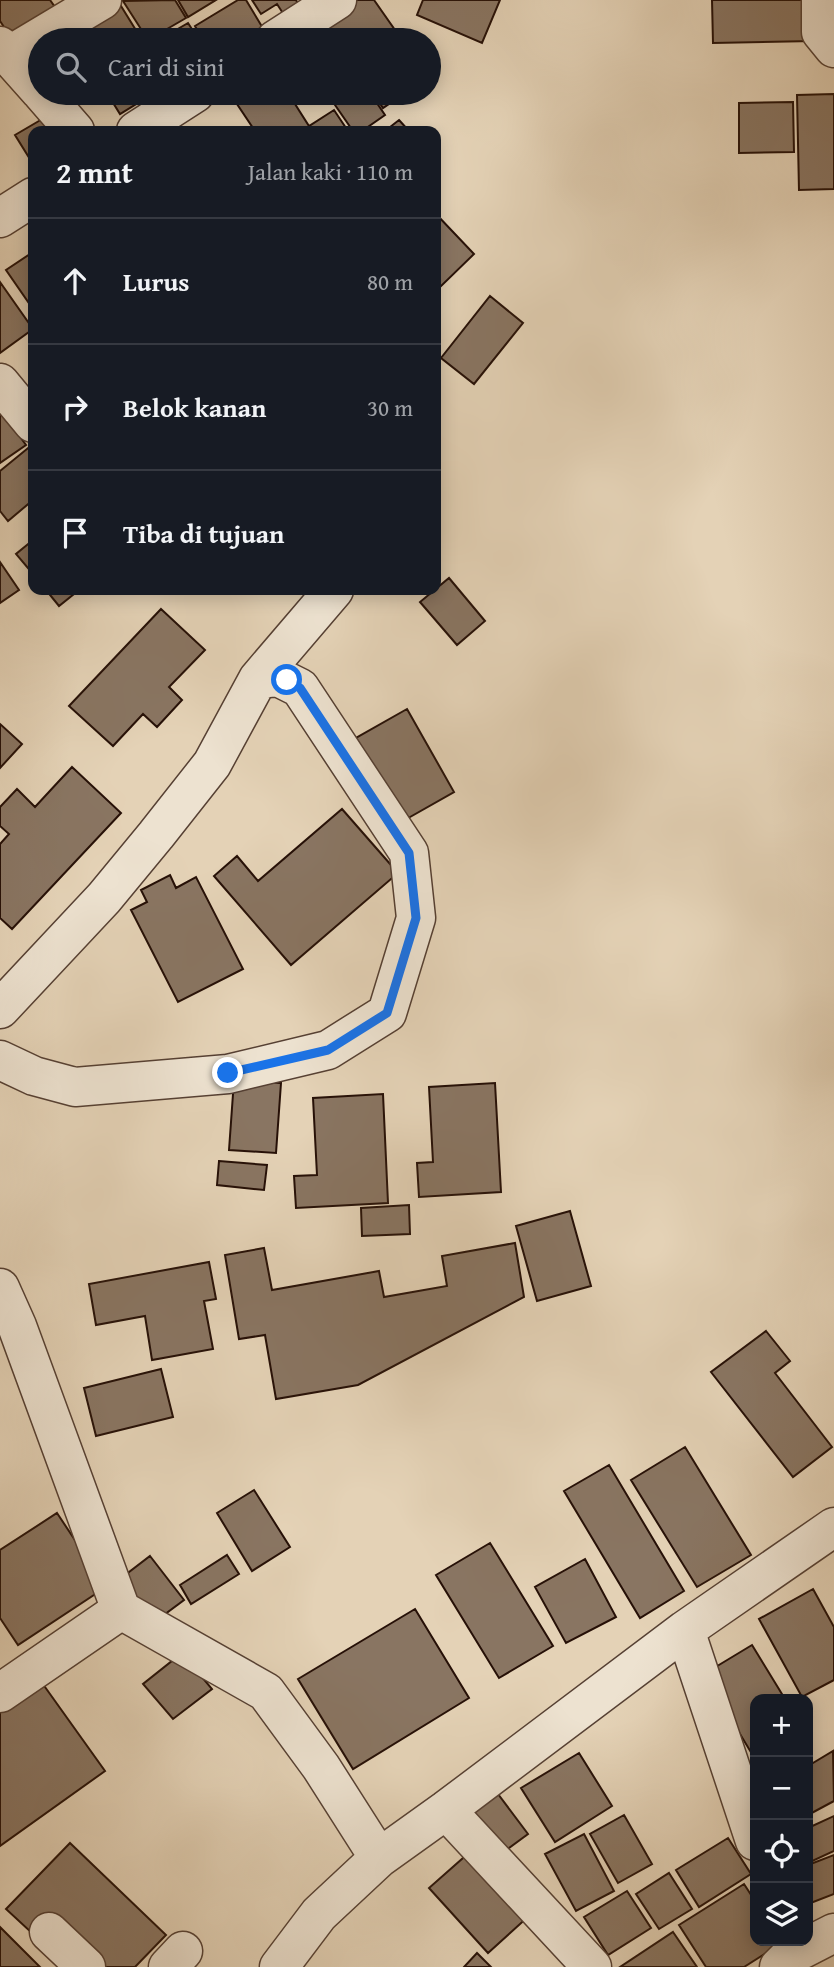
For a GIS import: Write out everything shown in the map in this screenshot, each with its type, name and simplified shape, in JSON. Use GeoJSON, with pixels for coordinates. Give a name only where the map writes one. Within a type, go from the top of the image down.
{"type":"FeatureCollection","features":[{"type":"Feature","properties":{"kind":"street"},"geometry":{"type":"LineString","coordinates":[[49,28],[102,0]]}},
{"type":"Feature","properties":{"kind":"street"},"geometry":{"type":"LineString","coordinates":[[821,0],[821,32],[834,48]]}},
{"type":"Feature","properties":{"kind":"street"},"geometry":{"type":"LineString","coordinates":[[290,28],[318,5]]}},
{"type":"Feature","properties":{"kind":"street"},"geometry":{"type":"LineString","coordinates":[[28,39],[5,51],[28,77]]}},
{"type":"Feature","properties":{"kind":"street"},"geometry":{"type":"LineString","coordinates":[[52,105],[71,126]]}},
{"type":"Feature","properties":{"kind":"street"},"geometry":{"type":"LineString","coordinates":[[143,126],[176,105]]}},
{"type":"Feature","properties":{"kind":"street"},"geometry":{"type":"LineString","coordinates":[[0,218],[28,200]]}},
{"type":"Feature","properties":{"kind":"street"},"geometry":{"type":"LineString","coordinates":[[0,383],[28,417]]}},
{"type":"Feature","properties":{"kind":"street"},"geometry":{"type":"LineString","coordinates":[[0,1009],[104,898],[212,764],[258,678],[330,595]]}},
{"type":"Feature","properties":{"kind":"street"},"geometry":{"type":"LineString","coordinates":[[0,1060],[34,1076],[75,1087],[228,1073],[328,1050],[387,1013],[416,918],[409,853],[300,688],[278,677],[258,678]]}},
{"type":"Feature","properties":{"kind":"street"},"geometry":{"type":"LineString","coordinates":[[0,1288],[17,1326],[121,1610],[266,1692],[321,1767],[379,1858]]}},
{"type":"Feature","properties":{"kind":"street"},"geometry":{"type":"LineString","coordinates":[[279,1967],[319,1914],[379,1858],[446,1811],[685,1630],[834,1527]]}},
{"type":"Feature","properties":{"kind":"street"},"geometry":{"type":"LineString","coordinates":[[0,1693],[121,1610]]}},
{"type":"Feature","properties":{"kind":"street"},"geometry":{"type":"LineString","coordinates":[[685,1630],[750,1826]]}},
{"type":"Feature","properties":{"kind":"street"},"geometry":{"type":"LineString","coordinates":[[446,1811],[592,1967]]}},
{"type":"Feature","properties":{"kind":"street"},"geometry":{"type":"LineString","coordinates":[[48,1932],[86,1967]]}},
{"type":"Feature","properties":{"kind":"street"},"geometry":{"type":"LineString","coordinates":[[786,1954],[834,1933]]}},
{"type":"Feature","properties":{"kind":"building"},"geometry":{"type":"Polygon","coordinates":[[[0,0],[50,0],[57,10],[12,39],[0,21],[0,0]]]}},
{"type":"Feature","properties":{"kind":"building"},"geometry":{"type":"Polygon","coordinates":[[[175,0],[186,18],[169,28],[140,28],[123,1],[175,0]]]}},
{"type":"Feature","properties":{"kind":"building"},"geometry":{"type":"Polygon","coordinates":[[[178,0],[216,0],[188,17],[178,0]]]}},
{"type":"Feature","properties":{"kind":"building"},"geometry":{"type":"Polygon","coordinates":[[[238,0],[246,0],[263,28],[196,28],[195,26],[238,0]]]}},
{"type":"Feature","properties":{"kind":"building"},"geometry":{"type":"Polygon","coordinates":[[[252,0],[296,0],[301,9],[286,18],[277,4],[261,14],[252,0]]]}},
{"type":"Feature","properties":{"kind":"building"},"geometry":{"type":"Polygon","coordinates":[[[349,0],[374,0],[394,28],[320,28],[349,0]]]}},
{"type":"Feature","properties":{"kind":"building"},"geometry":{"type":"Polygon","coordinates":[[[423,0],[500,0],[482,43],[417,15],[423,0]]]}},
{"type":"Feature","properties":{"kind":"building"},"geometry":{"type":"Polygon","coordinates":[[[712,0],[812,0],[813,41],[713,43],[712,0]]]}},
{"type":"Feature","properties":{"kind":"building"},"geometry":{"type":"Polygon","coordinates":[[[121,6],[135,28],[88,28],[87,26],[121,6]]]}},
{"type":"Feature","properties":{"kind":"building"},"geometry":{"type":"Polygon","coordinates":[[[834,94],[834,189],[799,190],[797,95],[834,94]]]}},
{"type":"Feature","properties":{"kind":"building"},"geometry":{"type":"Polygon","coordinates":[[[793,102],[794,152],[739,153],[739,103],[793,102]]]}},
{"type":"Feature","properties":{"kind":"building"},"geometry":{"type":"Polygon","coordinates":[[[114,105],[135,105],[120,114],[114,105]]]}},
{"type":"Feature","properties":{"kind":"building"},"geometry":{"type":"Polygon","coordinates":[[[238,105],[296,105],[309,126],[252,126],[238,105]]]}},
{"type":"Feature","properties":{"kind":"building"},"geometry":{"type":"Polygon","coordinates":[[[335,105],[378,105],[385,115],[369,126],[350,126],[335,105]]]}},
{"type":"Feature","properties":{"kind":"building"},"geometry":{"type":"Polygon","coordinates":[[[334,110],[345,126],[309,126],[334,110]]]}},
{"type":"Feature","properties":{"kind":"building"},"geometry":{"type":"Polygon","coordinates":[[[44,118],[49,126],[30,126],[44,118]]]}},
{"type":"Feature","properties":{"kind":"building"},"geometry":{"type":"Polygon","coordinates":[[[399,120],[404,126],[391,126],[399,120]]]}},
{"type":"Feature","properties":{"kind":"building"},"geometry":{"type":"Polygon","coordinates":[[[28,127],[28,156],[15,135],[28,127]]]}},
{"type":"Feature","properties":{"kind":"building"},"geometry":{"type":"Polygon","coordinates":[[[441,219],[474,254],[441,286],[441,219]]]}},
{"type":"Feature","properties":{"kind":"building"},"geometry":{"type":"Polygon","coordinates":[[[28,255],[28,302],[6,270],[28,255]]]}},
{"type":"Feature","properties":{"kind":"building"},"geometry":{"type":"Polygon","coordinates":[[[0,282],[28,322],[28,333],[0,353],[0,282]]]}},
{"type":"Feature","properties":{"kind":"building"},"geometry":{"type":"Polygon","coordinates":[[[490,296],[523,323],[474,384],[441,358],[490,296]]]}},
{"type":"Feature","properties":{"kind":"building"},"geometry":{"type":"Polygon","coordinates":[[[0,409],[26,445],[0,463],[0,409]]]}},
{"type":"Feature","properties":{"kind":"building"},"geometry":{"type":"Polygon","coordinates":[[[28,448],[28,504],[8,521],[0,511],[0,471],[28,448]]]}},
{"type":"Feature","properties":{"kind":"building"},"geometry":{"type":"Polygon","coordinates":[[[28,544],[28,568],[16,554],[28,544]]]}},
{"type":"Feature","properties":{"kind":"building"},"geometry":{"type":"Polygon","coordinates":[[[0,562],[19,590],[0,603],[0,562]]]}},
{"type":"Feature","properties":{"kind":"building"},"geometry":{"type":"Polygon","coordinates":[[[449,578],[485,621],[457,645],[420,602],[428,595],[441,595],[441,585],[449,578]]]}},
{"type":"Feature","properties":{"kind":"building"},"geometry":{"type":"Polygon","coordinates":[[[50,595],[73,595],[59,606],[50,595]]]}},
{"type":"Feature","properties":{"kind":"building"},"geometry":{"type":"Polygon","coordinates":[[[161,609],[205,650],[169,687],[182,700],[157,727],[143,714],[113,746],[69,706],[161,609]]]}},
{"type":"Feature","properties":{"kind":"building"},"geometry":{"type":"Polygon","coordinates":[[[407,709],[454,792],[403,821],[356,738],[407,709]]]}},
{"type":"Feature","properties":{"kind":"building"},"geometry":{"type":"Polygon","coordinates":[[[0,724],[22,744],[0,768],[0,724]]]}},
{"type":"Feature","properties":{"kind":"building"},"geometry":{"type":"Polygon","coordinates":[[[72,767],[121,813],[12,929],[0,918],[0,844],[9,834],[0,826],[0,807],[17,789],[35,807],[72,767]]]}},
{"type":"Feature","properties":{"kind":"building"},"geometry":{"type":"Polygon","coordinates":[[[342,809],[398,873],[291,965],[214,876],[237,856],[258,881],[342,809]]]}},
{"type":"Feature","properties":{"kind":"building"},"geometry":{"type":"Polygon","coordinates":[[[170,875],[176,888],[196,877],[243,969],[178,1002],[131,910],[147,902],[141,890],[170,875]]]}},
{"type":"Feature","properties":{"kind":"building"},"geometry":{"type":"Polygon","coordinates":[[[234,1080],[281,1083],[276,1153],[229,1150],[234,1080]]]}},
{"type":"Feature","properties":{"kind":"building"},"geometry":{"type":"Polygon","coordinates":[[[495,1083],[501,1192],[419,1197],[417,1163],[433,1162],[429,1087],[495,1083]]]}},
{"type":"Feature","properties":{"kind":"building"},"geometry":{"type":"Polygon","coordinates":[[[383,1094],[388,1203],[296,1208],[294,1176],[317,1175],[313,1098],[383,1094]]]}},
{"type":"Feature","properties":{"kind":"building"},"geometry":{"type":"Polygon","coordinates":[[[219,1161],[267,1165],[264,1190],[217,1185],[219,1161]]]}},
{"type":"Feature","properties":{"kind":"building"},"geometry":{"type":"Polygon","coordinates":[[[409,1205],[410,1234],[362,1236],[361,1208],[409,1205]]]}},
{"type":"Feature","properties":{"kind":"building"},"geometry":{"type":"Polygon","coordinates":[[[570,1211],[591,1286],[537,1301],[516,1226],[570,1211]]]}},
{"type":"Feature","properties":{"kind":"building"},"geometry":{"type":"Polygon","coordinates":[[[515,1243],[524,1297],[358,1385],[276,1399],[265,1335],[239,1339],[225,1255],[264,1248],[272,1290],[379,1271],[384,1297],[447,1286],[442,1256],[515,1243]]]}},
{"type":"Feature","properties":{"kind":"building"},"geometry":{"type":"Polygon","coordinates":[[[209,1262],[216,1299],[204,1301],[213,1349],[152,1360],[145,1316],[96,1325],[89,1284],[209,1262]]]}},
{"type":"Feature","properties":{"kind":"building"},"geometry":{"type":"Polygon","coordinates":[[[766,1331],[790,1361],[775,1373],[832,1447],[793,1477],[711,1372],[766,1331]]]}},
{"type":"Feature","properties":{"kind":"building"},"geometry":{"type":"Polygon","coordinates":[[[161,1369],[173,1417],[96,1436],[84,1388],[161,1369]]]}},
{"type":"Feature","properties":{"kind":"building"},"geometry":{"type":"Polygon","coordinates":[[[685,1447],[751,1555],[697,1587],[631,1480],[685,1447]]]}},
{"type":"Feature","properties":{"kind":"building"},"geometry":{"type":"Polygon","coordinates":[[[609,1465],[684,1591],[640,1618],[564,1491],[609,1465]]]}},
{"type":"Feature","properties":{"kind":"building"},"geometry":{"type":"Polygon","coordinates":[[[254,1490],[290,1547],[252,1571],[217,1513],[254,1490]]]}},
{"type":"Feature","properties":{"kind":"building"},"geometry":{"type":"Polygon","coordinates":[[[57,1513],[106,1587],[18,1645],[0,1618],[0,1550],[57,1513]]]}},
{"type":"Feature","properties":{"kind":"building"},"geometry":{"type":"Polygon","coordinates":[[[490,1543],[553,1646],[499,1678],[436,1575],[490,1543]]]}},
{"type":"Feature","properties":{"kind":"building"},"geometry":{"type":"Polygon","coordinates":[[[227,1555],[239,1574],[191,1604],[180,1585],[227,1555]]]}},
{"type":"Feature","properties":{"kind":"building"},"geometry":{"type":"Polygon","coordinates":[[[150,1556],[184,1600],[153,1623],[120,1579],[150,1556]]]}},
{"type":"Feature","properties":{"kind":"building"},"geometry":{"type":"Polygon","coordinates":[[[585,1559],[616,1617],[566,1643],[535,1587],[585,1559]]]}},
{"type":"Feature","properties":{"kind":"building"},"geometry":{"type":"Polygon","coordinates":[[[813,1589],[834,1627],[834,1680],[808,1694],[800,1694],[759,1619],[813,1589]]]}},
{"type":"Feature","properties":{"kind":"building"},"geometry":{"type":"Polygon","coordinates":[[[415,1609],[469,1698],[353,1769],[298,1679],[415,1609]]]}},
{"type":"Feature","properties":{"kind":"building"},"geometry":{"type":"Polygon","coordinates":[[[752,1645],[782,1694],[750,1694],[750,1751],[704,1674],[752,1645]]]}},
{"type":"Feature","properties":{"kind":"building"},"geometry":{"type":"Polygon","coordinates":[[[182,1653],[212,1689],[173,1719],[143,1684],[182,1653]]]}},
{"type":"Feature","properties":{"kind":"building"},"geometry":{"type":"Polygon","coordinates":[[[40,1680],[105,1771],[0,1846],[0,1709],[40,1680]]]}},
{"type":"Feature","properties":{"kind":"building"},"geometry":{"type":"Polygon","coordinates":[[[833,1751],[834,1801],[813,1812],[813,1763],[833,1751]]]}},
{"type":"Feature","properties":{"kind":"building"},"geometry":{"type":"Polygon","coordinates":[[[579,1753],[612,1806],[555,1842],[521,1788],[579,1753]]]}},
{"type":"Feature","properties":{"kind":"building"},"geometry":{"type":"Polygon","coordinates":[[[495,1790],[528,1834],[501,1854],[469,1809],[495,1790]]]}},
{"type":"Feature","properties":{"kind":"building"},"geometry":{"type":"Polygon","coordinates":[[[624,1815],[652,1864],[618,1883],[590,1834],[624,1815]]]}},
{"type":"Feature","properties":{"kind":"building"},"geometry":{"type":"Polygon","coordinates":[[[834,1816],[834,1851],[813,1861],[813,1826],[834,1816]]]}},
{"type":"Feature","properties":{"kind":"building"},"geometry":{"type":"Polygon","coordinates":[[[584,1834],[614,1891],[576,1911],[545,1854],[584,1834]]]}},
{"type":"Feature","properties":{"kind":"building"},"geometry":{"type":"Polygon","coordinates":[[[728,1838],[750,1875],[699,1907],[676,1870],[728,1838]]]}},
{"type":"Feature","properties":{"kind":"building"},"geometry":{"type":"Polygon","coordinates":[[[70,1843],[166,1935],[135,1967],[104,1967],[33,1934],[6,1909],[70,1843]]]}},
{"type":"Feature","properties":{"kind":"building"},"geometry":{"type":"Polygon","coordinates":[[[471,1851],[530,1915],[488,1953],[429,1888],[471,1851]]]}},
{"type":"Feature","properties":{"kind":"building"},"geometry":{"type":"Polygon","coordinates":[[[834,1855],[834,1894],[813,1902],[813,1883],[813,1863],[834,1855]]]}},
{"type":"Feature","properties":{"kind":"building"},"geometry":{"type":"Polygon","coordinates":[[[669,1873],[692,1909],[659,1929],[636,1894],[669,1873]]]}},
{"type":"Feature","properties":{"kind":"building"},"geometry":{"type":"Polygon","coordinates":[[[744,1884],[750,1893],[750,1946],[777,1946],[744,1967],[706,1967],[679,1925],[744,1884]]]}},
{"type":"Feature","properties":{"kind":"building"},"geometry":{"type":"Polygon","coordinates":[[[627,1891],[651,1928],[608,1955],[584,1917],[627,1891]]]}},
{"type":"Feature","properties":{"kind":"building"},"geometry":{"type":"Polygon","coordinates":[[[0,1927],[40,1967],[0,1967],[0,1927]]]}},
{"type":"Feature","properties":{"kind":"building"},"geometry":{"type":"Polygon","coordinates":[[[673,1932],[697,1967],[620,1967],[673,1932]]]}},
{"type":"Feature","properties":{"kind":"building"},"geometry":{"type":"Polygon","coordinates":[[[477,1953],[491,1967],[464,1967],[477,1953]]]}},
{"type":"Feature","properties":{"kind":"route"},"geometry":{"type":"LineString","coordinates":[[228,1073],[328,1050],[387,1013],[416,918],[409,853],[300,688],[287,680]]}}]}
